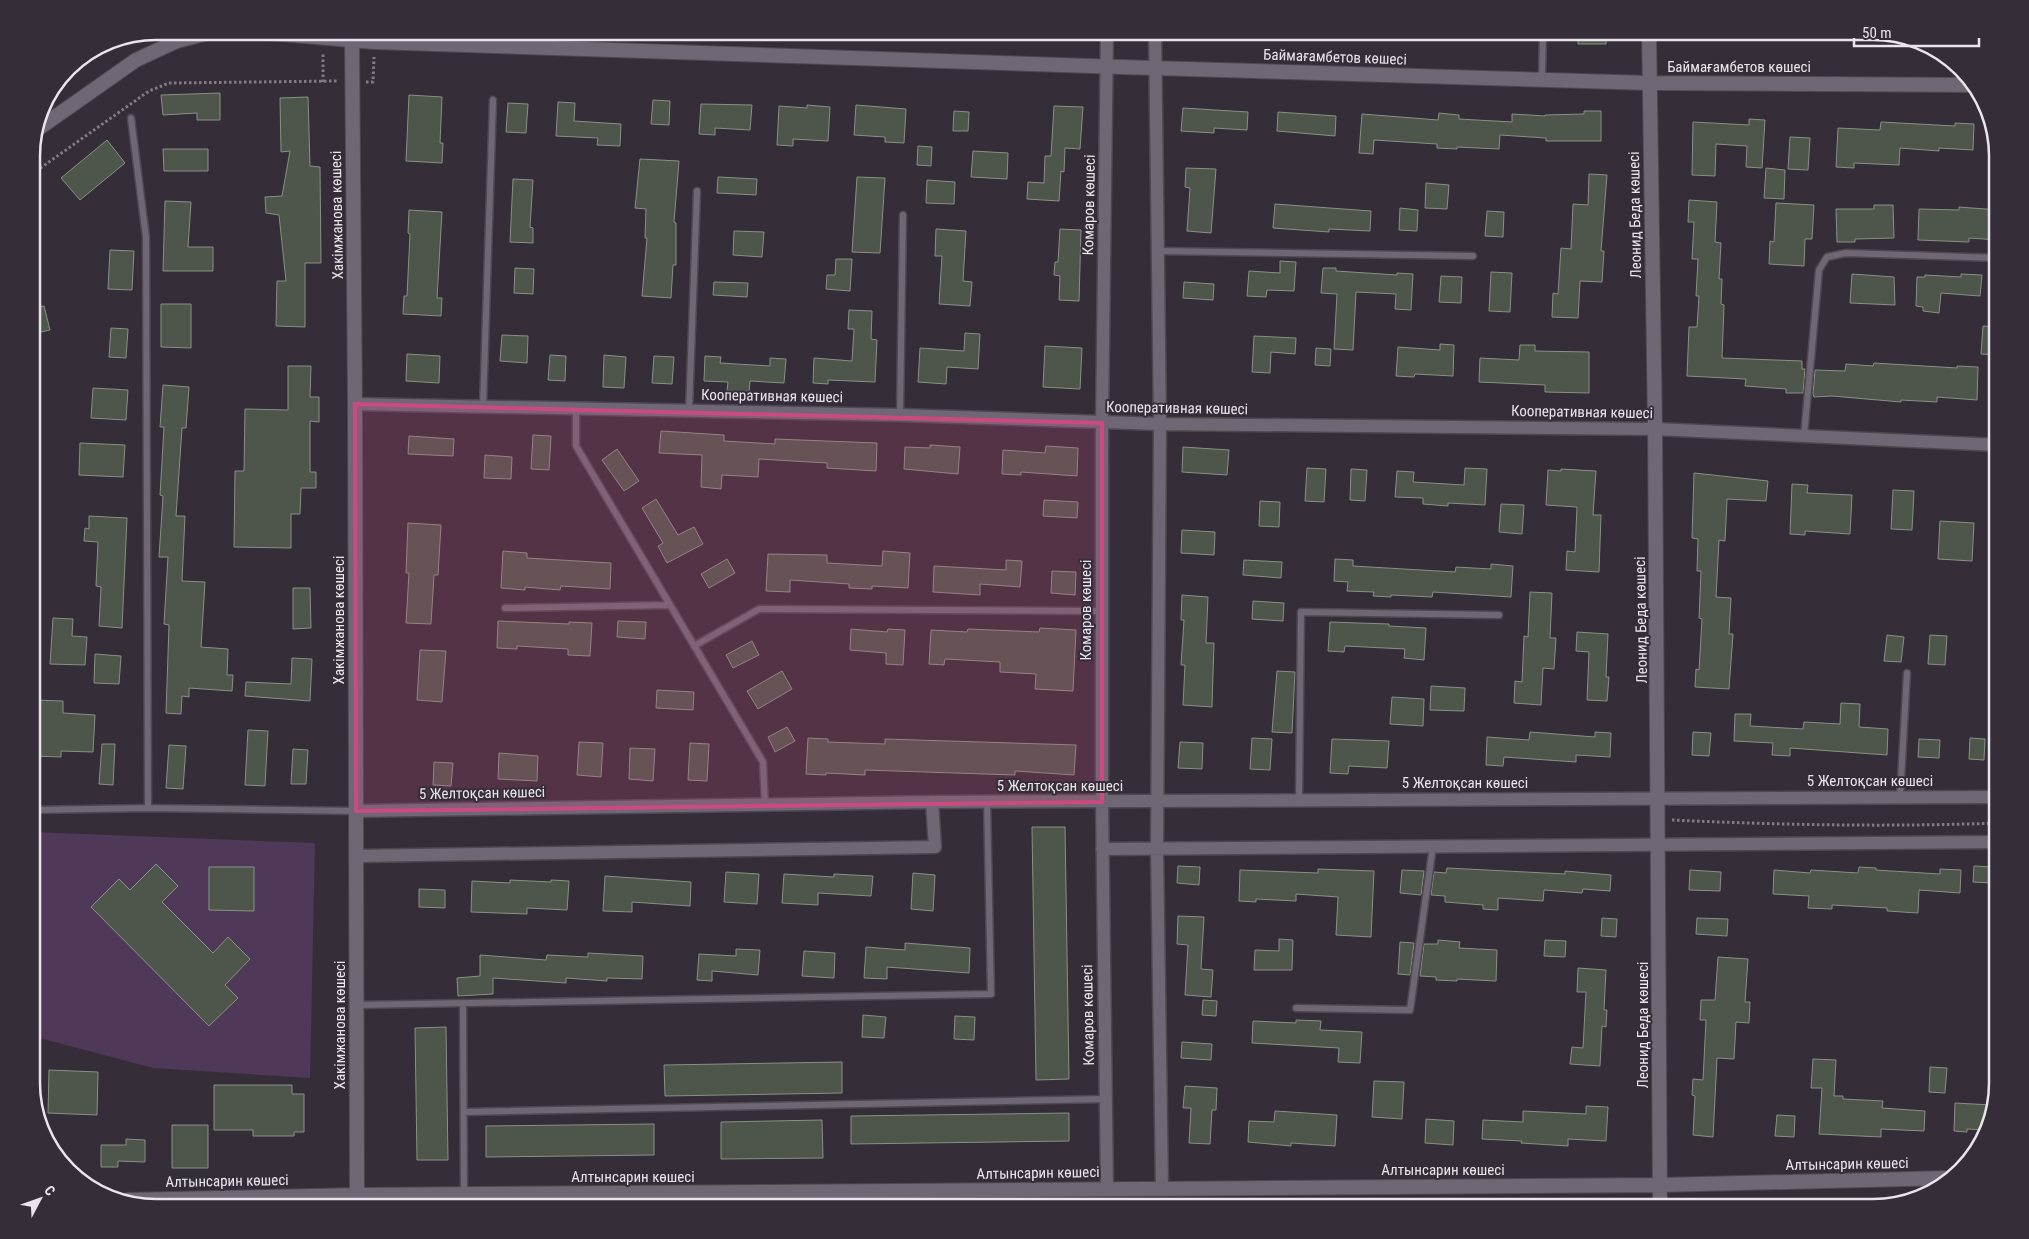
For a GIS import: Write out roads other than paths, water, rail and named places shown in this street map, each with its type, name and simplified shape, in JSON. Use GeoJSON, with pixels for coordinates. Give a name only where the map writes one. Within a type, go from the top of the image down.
{"type":"FeatureCollection","features":[{"type":"Feature","properties":{"kind":"street"},"geometry":{"type":"LineString","coordinates":[[44,125],[136,60],[181,40]]}},
{"type":"Feature","properties":{"kind":"street","name":"Хакімжанова көшесі"},"geometry":{"type":"LineString","coordinates":[[351,40],[355,404],[357,1199]]}},
{"type":"Feature","properties":{"kind":"street","name":"Баймағамбетов көшесі"},"geometry":{"type":"LineString","coordinates":[[366,40],[374,42],[1542,80],[1649,83],[1966,86]]}},
{"type":"Feature","properties":{"kind":"street","name":"Комаров көшесі"},"geometry":{"type":"LineString","coordinates":[[1107,1189],[1102,849],[1102,423],[1108,40]]}},
{"type":"Feature","properties":{"kind":"street"},"geometry":{"type":"LineString","coordinates":[[1156,40],[1160,424],[1157,849],[1162,1188]]}},
{"type":"Feature","properties":{"kind":"street","name":"Леонид Беда көшесі"},"geometry":{"type":"LineString","coordinates":[[1649,40],[1659,799],[1660,1199]]}},
{"type":"Feature","properties":{"kind":"street","name":"Кооперативная көшесі"},"geometry":{"type":"LineString","coordinates":[[355,404],[900,415],[1102,423],[1655,429],[1989,445]]}},
{"type":"Feature","properties":{"kind":"street","name":"5 Желтоқсан көшесі"},"geometry":{"type":"LineString","coordinates":[[356,811],[932,802],[1989,797]]}},
{"type":"Feature","properties":{"kind":"street"},"geometry":{"type":"LineString","coordinates":[[356,856],[935,847],[932,802]]}},
{"type":"Feature","properties":{"kind":"street"},"geometry":{"type":"LineString","coordinates":[[1102,849],[1989,842]]}},
{"type":"Feature","properties":{"kind":"street","name":"Алтынсарин көшесі"},"geometry":{"type":"LineString","coordinates":[[388,1199],[464,1194],[1660,1185],[1939,1178]]}},
{"type":"Feature","properties":{"kind":"lane"},"geometry":{"type":"LineString","coordinates":[[1542,80],[1543,40]]}},
{"type":"Feature","properties":{"kind":"lane"},"geometry":{"type":"LineString","coordinates":[[483,407],[492,100]]}},
{"type":"Feature","properties":{"kind":"lane"},"geometry":{"type":"LineString","coordinates":[[131,118],[146,237],[148,808]]}},
{"type":"Feature","properties":{"kind":"lane"},"geometry":{"type":"LineString","coordinates":[[689,411],[698,191]]}},
{"type":"Feature","properties":{"kind":"lane"},"geometry":{"type":"LineString","coordinates":[[900,415],[903,215]]}},
{"type":"Feature","properties":{"kind":"lane"},"geometry":{"type":"LineString","coordinates":[[1158,251],[1473,256]]}},
{"type":"Feature","properties":{"kind":"lane"},"geometry":{"type":"LineString","coordinates":[[1804,436],[1818,270],[1827,257],[1846,253],[1989,258]]}},
{"type":"Feature","properties":{"kind":"lane"},"geometry":{"type":"LineString","coordinates":[[576,408],[576,446],[763,762],[765,805]]}},
{"type":"Feature","properties":{"kind":"lane"},"geometry":{"type":"LineString","coordinates":[[505,608],[670,605]]}},
{"type":"Feature","properties":{"kind":"lane"},"geometry":{"type":"LineString","coordinates":[[694,646],[759,609],[1102,611]]}},
{"type":"Feature","properties":{"kind":"lane"},"geometry":{"type":"LineString","coordinates":[[1299,800],[1301,612],[1499,616]]}},
{"type":"Feature","properties":{"kind":"lane"},"geometry":{"type":"LineString","coordinates":[[1900,797],[1907,673]]}},
{"type":"Feature","properties":{"kind":"lane"},"geometry":{"type":"LineString","coordinates":[[357,1005],[991,994],[986,802]]}},
{"type":"Feature","properties":{"kind":"lane","name":"5 Желтоқсан көшесі"},"geometry":{"type":"LineString","coordinates":[[40,810],[148,808],[356,811]]}},
{"type":"Feature","properties":{"kind":"lane"},"geometry":{"type":"LineString","coordinates":[[1296,1008],[1410,1010],[1434,846]]}},
{"type":"Feature","properties":{"kind":"lane"},"geometry":{"type":"LineString","coordinates":[[463,1003],[464,1194]]}},
{"type":"Feature","properties":{"kind":"lane"},"geometry":{"type":"LineString","coordinates":[[464,1112],[1105,1100]]}},
{"type":"Feature","properties":{"kind":"lane"},"geometry":{"type":"LineString","coordinates":[[670,1193],[670,1199]]}}]}
